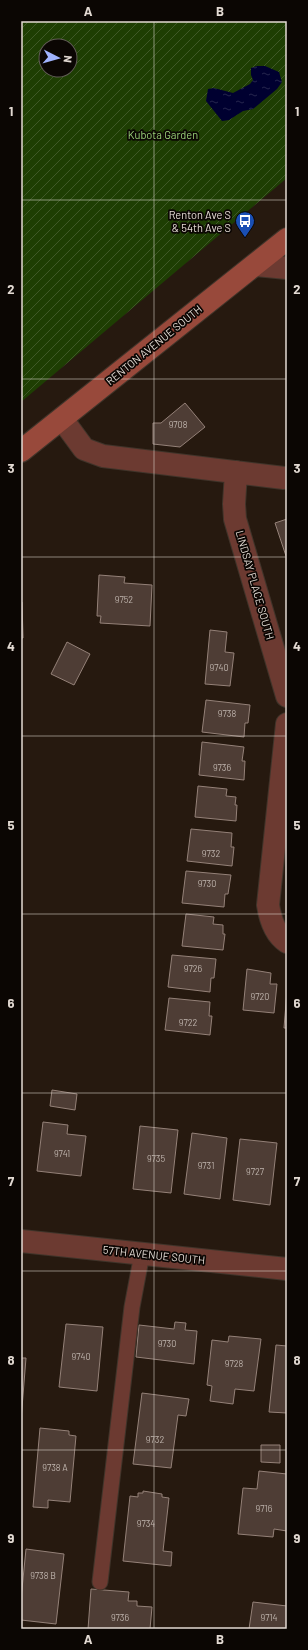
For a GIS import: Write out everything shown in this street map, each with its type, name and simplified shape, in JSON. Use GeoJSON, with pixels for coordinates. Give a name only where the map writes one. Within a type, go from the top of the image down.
{"type":"FeatureCollection","features":[{"type":"Feature","properties":{"kind":"main road","name":"RENTON AVENUE SOUTH"},"geometry":{"type":"LineString","coordinates":[[21,450],[287,239]]}},
{"type":"Feature","properties":{"kind":"street"},"geometry":{"type":"LineString","coordinates":[[256,265],[287,268]]}},
{"type":"Feature","properties":{"kind":"street"},"geometry":{"type":"LineString","coordinates":[[62,418],[84,449],[103,456],[284,478]]}},
{"type":"Feature","properties":{"kind":"street","name":"LINDSAY PLACE SOUTH"},"geometry":{"type":"LineString","coordinates":[[236,472],[234,504],[236,519],[287,696]]}},
{"type":"Feature","properties":{"kind":"street"},"geometry":{"type":"LineString","coordinates":[[287,724],[286,750],[268,905],[269,917],[275,928],[287,942]]}},
{"type":"Feature","properties":{"kind":"street","name":"57TH AVENUE SOUTH"},"geometry":{"type":"LineString","coordinates":[[21,1241],[287,1269]]}},
{"type":"Feature","properties":{"kind":"lane"},"geometry":{"type":"LineString","coordinates":[[100,1582],[132,1307],[142,1254]]}},
{"type":"Feature","properties":{"kind":"green space","name":"Kubota Garden"},"geometry":{"type":"Polygon","coordinates":[[[21,21],[287,21],[287,178],[21,402],[21,21]]]}},
{"type":"Feature","properties":{"kind":"water"},"geometry":{"type":"Polygon","coordinates":[[[265,66],[279,72],[282,82],[277,89],[253,109],[243,111],[229,120],[222,121],[206,101],[208,89],[214,88],[233,93],[250,84],[253,80],[251,68],[265,66]]]}},
{"type":"Feature","properties":{"kind":"building"},"geometry":{"type":"Polygon","coordinates":[[[185,403],[205,427],[180,447],[153,444],[153,423],[161,423],[185,403]]]}},
{"type":"Feature","properties":{"kind":"building"},"geometry":{"type":"Polygon","coordinates":[[[287,519],[287,555],[286,556],[275,523],[287,519]]]}},
{"type":"Feature","properties":{"kind":"building"},"geometry":{"type":"Polygon","coordinates":[[[99,575],[125,577],[124,583],[152,585],[150,626],[100,623],[101,616],[97,616],[99,575]]]}},
{"type":"Feature","properties":{"kind":"building"},"geometry":{"type":"Polygon","coordinates":[[[22,602],[23,638],[21,638],[22,602]]]}},
{"type":"Feature","properties":{"kind":"building"},"geometry":{"type":"Polygon","coordinates":[[[210,630],[227,632],[225,652],[234,653],[230,686],[205,684],[210,630]]]}},
{"type":"Feature","properties":{"kind":"building"},"geometry":{"type":"Polygon","coordinates":[[[67,642],[90,654],[74,685],[51,674],[67,642]]]}},
{"type":"Feature","properties":{"kind":"building"},"geometry":{"type":"Polygon","coordinates":[[[206,700],[250,705],[248,723],[245,723],[244,737],[202,732],[206,700]]]}},
{"type":"Feature","properties":{"kind":"building"},"geometry":{"type":"Polygon","coordinates":[[[202,742],[244,747],[242,761],[245,761],[244,780],[199,775],[202,742]]]}},
{"type":"Feature","properties":{"kind":"building"},"geometry":{"type":"Polygon","coordinates":[[[198,786],[227,789],[226,796],[236,797],[236,821],[195,817],[198,786]]]}},
{"type":"Feature","properties":{"kind":"building"},"geometry":{"type":"Polygon","coordinates":[[[191,829],[232,833],[231,847],[234,847],[232,866],[187,861],[191,829]]]}},
{"type":"Feature","properties":{"kind":"building"},"geometry":{"type":"Polygon","coordinates":[[[186,871],[231,875],[228,894],[225,894],[224,907],[182,903],[186,871]]]}},
{"type":"Feature","properties":{"kind":"building"},"geometry":{"type":"Polygon","coordinates":[[[186,914],[214,917],[213,924],[223,925],[223,934],[225,934],[223,950],[182,946],[186,914]]]}},
{"type":"Feature","properties":{"kind":"building"},"geometry":{"type":"Polygon","coordinates":[[[172,955],[216,959],[214,978],[211,978],[210,992],[168,987],[172,955]]]}},
{"type":"Feature","properties":{"kind":"building"},"geometry":{"type":"Polygon","coordinates":[[[247,969],[271,973],[270,984],[277,984],[274,1013],[243,1010],[247,969]]]}},
{"type":"Feature","properties":{"kind":"building"},"geometry":{"type":"Polygon","coordinates":[[[287,991],[287,1028],[284,1028],[287,991]]]}},
{"type":"Feature","properties":{"kind":"building"},"geometry":{"type":"Polygon","coordinates":[[[169,998],[210,1002],[209,1016],[212,1016],[210,1035],[165,1030],[169,998]]]}},
{"type":"Feature","properties":{"kind":"building"},"geometry":{"type":"Polygon","coordinates":[[[52,1090],[77,1094],[75,1110],[50,1106],[52,1090]]]}},
{"type":"Feature","properties":{"kind":"building"},"geometry":{"type":"Polygon","coordinates":[[[43,1122],[68,1125],[67,1134],[86,1136],[81,1176],[37,1171],[43,1122]]]}},
{"type":"Feature","properties":{"kind":"building"},"geometry":{"type":"Polygon","coordinates":[[[140,1126],[178,1130],[171,1193],[133,1189],[140,1126]]]}},
{"type":"Feature","properties":{"kind":"building"},"geometry":{"type":"Polygon","coordinates":[[[192,1133],[227,1138],[220,1199],[184,1194],[192,1133]]]}},
{"type":"Feature","properties":{"kind":"building"},"geometry":{"type":"Polygon","coordinates":[[[240,1139],[277,1143],[270,1205],[233,1200],[240,1139]]]}},
{"type":"Feature","properties":{"kind":"building"},"geometry":{"type":"Polygon","coordinates":[[[175,1322],[186,1323],[185,1330],[197,1331],[194,1364],[136,1357],[139,1325],[174,1329],[175,1322]]]}},
{"type":"Feature","properties":{"kind":"building"},"geometry":{"type":"Polygon","coordinates":[[[66,1324],[103,1327],[97,1391],[59,1387],[66,1324]]]}},
{"type":"Feature","properties":{"kind":"building"},"geometry":{"type":"Polygon","coordinates":[[[229,1336],[261,1339],[254,1391],[235,1389],[233,1404],[210,1401],[212,1386],[207,1385],[212,1340],[228,1342],[229,1336]]]}},
{"type":"Feature","properties":{"kind":"building"},"geometry":{"type":"Polygon","coordinates":[[[276,1345],[287,1346],[287,1413],[269,1412],[276,1345]]]}},
{"type":"Feature","properties":{"kind":"building"},"geometry":{"type":"Polygon","coordinates":[[[21,1358],[26,1358],[21,1420],[21,1358]]]}},
{"type":"Feature","properties":{"kind":"building"},"geometry":{"type":"Polygon","coordinates":[[[142,1393],[189,1399],[186,1416],[178,1415],[171,1468],[133,1464],[142,1393]]]}},
{"type":"Feature","properties":{"kind":"building"},"geometry":{"type":"Polygon","coordinates":[[[40,1428],[69,1431],[69,1435],[76,1436],[70,1502],[48,1500],[48,1508],[33,1507],[40,1428]]]}},
{"type":"Feature","properties":{"kind":"building"},"geometry":{"type":"Polygon","coordinates":[[[261,1445],[280,1445],[280,1463],[261,1462],[261,1445]]]}},
{"type":"Feature","properties":{"kind":"building"},"geometry":{"type":"Polygon","coordinates":[[[259,1471],[287,1474],[287,1531],[274,1529],[273,1537],[238,1534],[243,1488],[257,1489],[259,1471]]]}},
{"type":"Feature","properties":{"kind":"building"},"geometry":{"type":"Polygon","coordinates":[[[143,1491],[162,1494],[162,1497],[169,1498],[163,1551],[172,1552],[171,1566],[123,1561],[130,1496],[138,1497],[138,1493],[143,1493],[143,1491]]]}},
{"type":"Feature","properties":{"kind":"building"},"geometry":{"type":"Polygon","coordinates":[[[26,1549],[64,1554],[56,1624],[21,1620],[21,1599],[26,1549]]]}},
{"type":"Feature","properties":{"kind":"building"},"geometry":{"type":"Polygon","coordinates":[[[91,1589],[129,1592],[128,1601],[137,1601],[137,1606],[152,1607],[150,1629],[88,1629],[91,1589]]]}},
{"type":"Feature","properties":{"kind":"building"},"geometry":{"type":"Polygon","coordinates":[[[253,1602],[287,1606],[287,1629],[249,1629],[253,1602]]]}},
{"type":"Feature","properties":{"kind":"place","name":"Renton Ave S & 54th Ave S"},"geometry":{"type":"Point","coordinates":[245,238]}}]}
